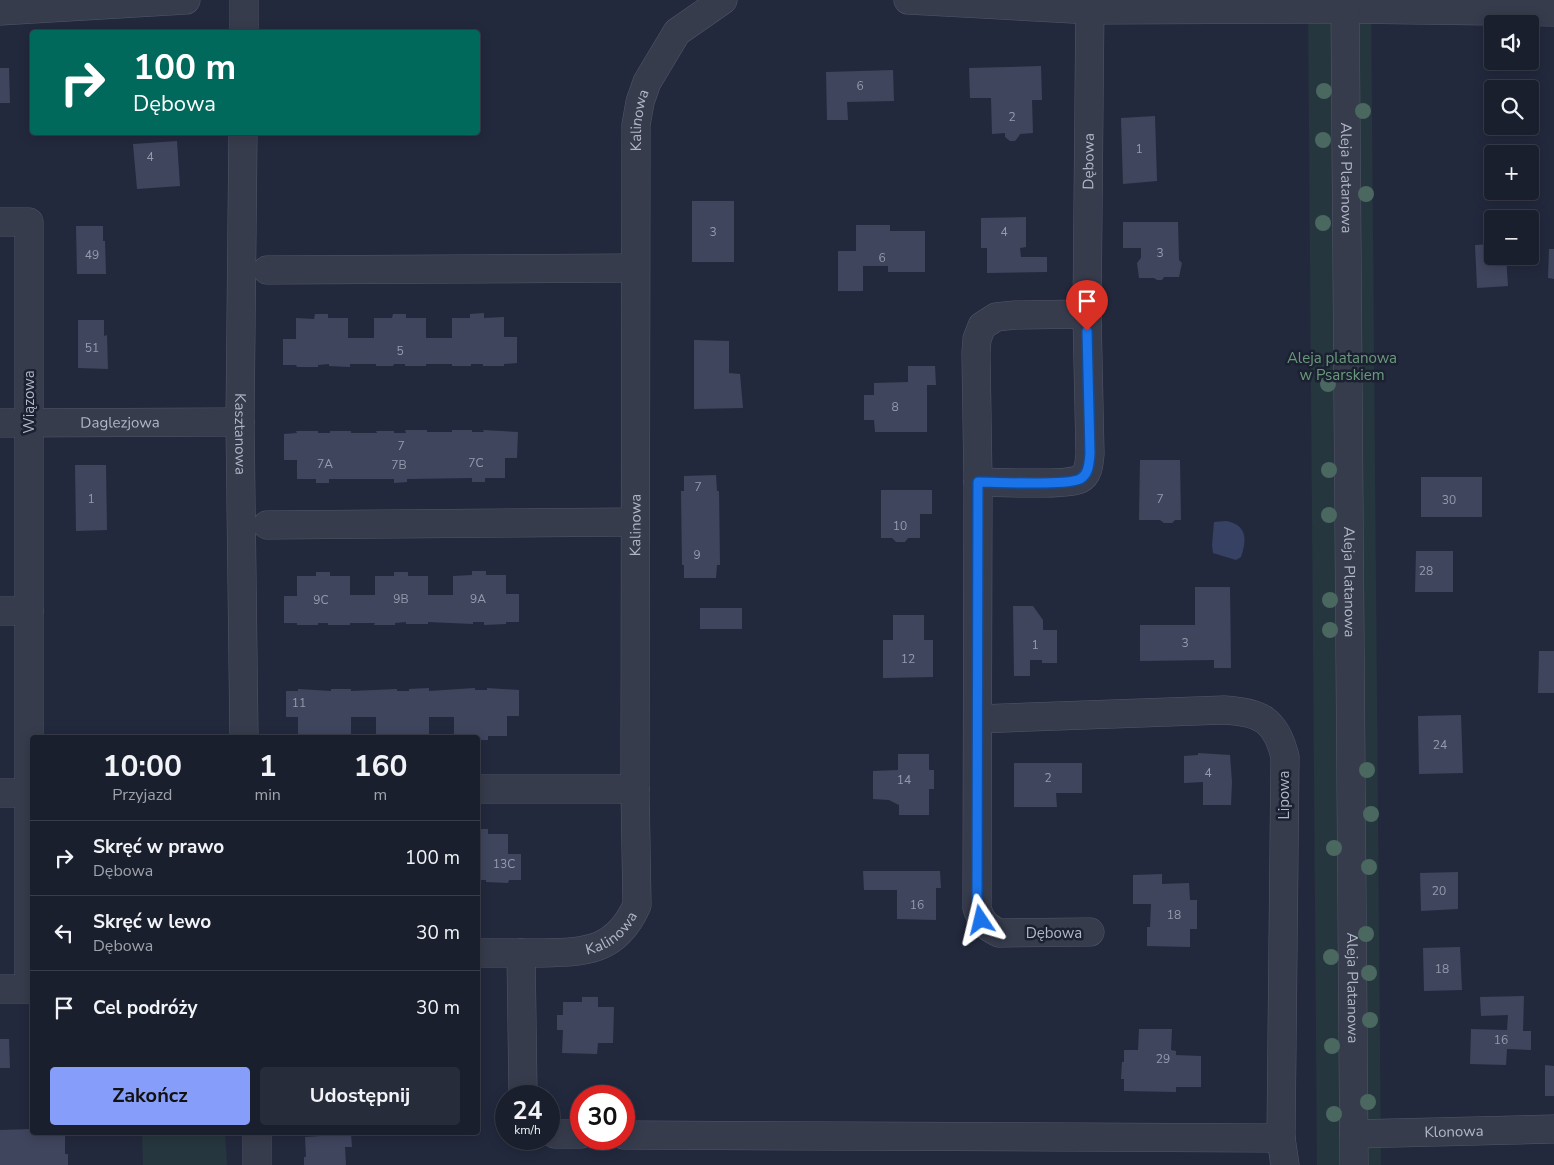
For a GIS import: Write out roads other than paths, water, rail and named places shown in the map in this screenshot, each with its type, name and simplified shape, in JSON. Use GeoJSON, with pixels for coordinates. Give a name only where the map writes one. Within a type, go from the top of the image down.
{"type":"FeatureCollection","features":[{"type":"Feature","properties":{"kind":"street"},"geometry":{"type":"LineString","coordinates":[[0,11],[186,0]]}},
{"type":"Feature","properties":{"kind":"street"},"geometry":{"type":"LineString","coordinates":[[244,0],[244,30]]}},
{"type":"Feature","properties":{"kind":"street","name":"Kalinowa"},"geometry":{"type":"LineString","coordinates":[[480,953],[576,952],[598,947],[615,936],[629,922],[637,905],[635,789],[636,125],[640,102],[647,82],[677,32],[723,0]]}},
{"type":"Feature","properties":{"kind":"street"},"geometry":{"type":"LineString","coordinates":[[908,0],[1090,5],[1345,4],[1554,12]]}},
{"type":"Feature","properties":{"kind":"street","name":"Aleja Platanowa"},"geometry":{"type":"LineString","coordinates":[[1345,4],[1354,1165]]}},
{"type":"Feature","properties":{"kind":"street","name":"Dębowa"},"geometry":{"type":"LineString","coordinates":[[978,482],[1062,482],[1080,479],[1088,470],[1090,454],[1087,314],[1090,5]]}},
{"type":"Feature","properties":{"kind":"street","name":"Kasztanowa"},"geometry":{"type":"LineString","coordinates":[[243,135],[240,422],[244,735]]}},
{"type":"Feature","properties":{"kind":"street","name":"Wiązowa"},"geometry":{"type":"LineString","coordinates":[[0,222],[29,222],[30,735]]}},
{"type":"Feature","properties":{"kind":"street"},"geometry":{"type":"LineString","coordinates":[[267,270],[635,268]]}},
{"type":"Feature","properties":{"kind":"street","name":"Dębowa"},"geometry":{"type":"LineString","coordinates":[[1087,314],[996,317],[982,326],[976,338],[978,482],[977,908],[981,920],[988,928],[999,932],[1090,932]]}},
{"type":"Feature","properties":{"kind":"street","name":"Daglezjowa"},"geometry":{"type":"LineString","coordinates":[[0,424],[240,422]]}},
{"type":"Feature","properties":{"kind":"street"},"geometry":{"type":"LineString","coordinates":[[267,524],[635,522]]}},
{"type":"Feature","properties":{"kind":"street"},"geometry":{"type":"LineString","coordinates":[[0,611],[29,611]]}},
{"type":"Feature","properties":{"kind":"street","name":"Lipowa"},"geometry":{"type":"LineString","coordinates":[[978,718],[1224,710],[1256,715],[1271,725],[1280,739],[1285,758],[1281,1138],[1285,1165]]}},
{"type":"Feature","properties":{"kind":"street"},"geometry":{"type":"LineString","coordinates":[[480,789],[635,789]]}},
{"type":"Feature","properties":{"kind":"street"},"geometry":{"type":"LineString","coordinates":[[0,793],[30,793]]}},
{"type":"Feature","properties":{"kind":"street","name":"Wiązowa"},"geometry":{"type":"LineString","coordinates":[[0,989],[29,989],[30,891]]}},
{"type":"Feature","properties":{"kind":"street"},"geometry":{"type":"LineString","coordinates":[[521,953],[523,1085]]}},
{"type":"Feature","properties":{"kind":"street","name":"Klonowa"},"geometry":{"type":"LineString","coordinates":[[1354,1134],[1554,1129]]}},
{"type":"Feature","properties":{"kind":"street"},"geometry":{"type":"LineString","coordinates":[[635,1134],[1281,1138]]}},
{"type":"Feature","properties":{"kind":"street"},"geometry":{"type":"LineString","coordinates":[[257,1135],[257,1165]]}},
{"type":"Feature","properties":{"kind":"water"},"geometry":{"type":"Polygon","coordinates":[[[1226,521],[1238,526],[1244,534],[1241,557],[1236,560],[1213,553],[1214,522],[1226,521]]]}},
{"type":"Feature","properties":{"kind":"park label","name":"Aleja platanowa w Psarskiem"},"geometry":{"type":"Point","coordinates":[1342,366]}}]}
